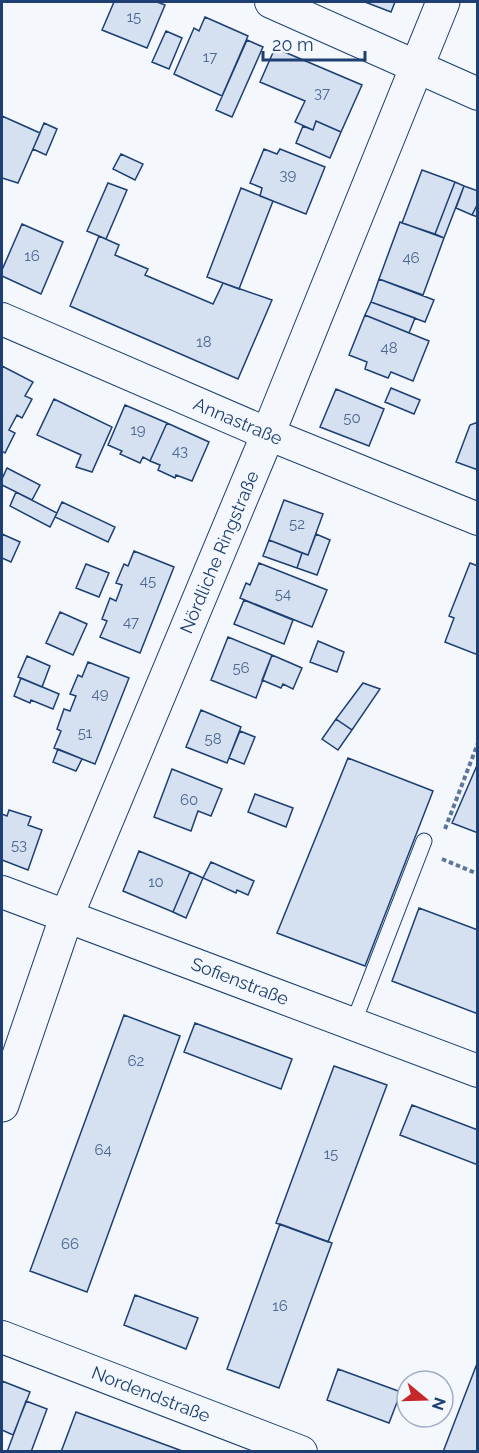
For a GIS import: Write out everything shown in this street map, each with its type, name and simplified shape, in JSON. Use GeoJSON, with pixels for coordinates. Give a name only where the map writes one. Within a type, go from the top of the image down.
{"type":"FeatureCollection","features":[{"type":"Feature","properties":{"kind":"street"},"geometry":{"type":"LineString","coordinates":[[270,2],[477,94]]}},
{"type":"Feature","properties":{"kind":"street","name":"Nördliche Ringstraße"},"geometry":{"type":"LineString","coordinates":[[2,1105],[67,915],[268,434],[443,2]]}},
{"type":"Feature","properties":{"kind":"street","name":"Annastraße"},"geometry":{"type":"LineString","coordinates":[[2,319],[268,434],[477,519]]}},
{"type":"Feature","properties":{"kind":"street","name":"Sofienstraße"},"geometry":{"type":"LineString","coordinates":[[2,892],[477,1071]]}},
{"type":"Feature","properties":{"kind":"street","name":"Nordendstraße"},"geometry":{"type":"LineString","coordinates":[[2,1337],[301,1452]]}},
{"type":"Feature","properties":{"kind":"lane"},"geometry":{"type":"LineString","coordinates":[[353,1024],[424,841]]}},
{"type":"Feature","properties":{"kind":"path"},"geometry":{"type":"LineString","coordinates":[[435,856],[477,874]]}},
{"type":"Feature","properties":{"kind":"building"},"geometry":{"type":"Polygon","coordinates":[[[114,2],[157,2],[165,5],[147,48],[102,30],[114,2]]]}},
{"type":"Feature","properties":{"kind":"building"},"geometry":{"type":"Polygon","coordinates":[[[365,2],[395,2],[391,12],[365,2]]]}},
{"type":"Feature","properties":{"kind":"building"},"geometry":{"type":"Polygon","coordinates":[[[205,17],[248,36],[222,96],[174,74],[194,28],[199,31],[205,17]]]}},
{"type":"Feature","properties":{"kind":"building"},"geometry":{"type":"Polygon","coordinates":[[[166,31],[182,38],[169,69],[152,62],[166,31]]]}},
{"type":"Feature","properties":{"kind":"building"},"geometry":{"type":"Polygon","coordinates":[[[247,40],[263,47],[232,117],[216,110],[247,40]]]}},
{"type":"Feature","properties":{"kind":"building"},"geometry":{"type":"Polygon","coordinates":[[[275,48],[362,85],[341,132],[316,121],[313,130],[295,122],[305,101],[260,82],[275,48]]]}},
{"type":"Feature","properties":{"kind":"building"},"geometry":{"type":"Polygon","coordinates":[[[2,116],[40,133],[18,183],[2,178],[2,116]]]}},
{"type":"Feature","properties":{"kind":"building"},"geometry":{"type":"Polygon","coordinates":[[[316,121],[341,132],[330,158],[296,143],[303,126],[313,130],[316,121]]]}},
{"type":"Feature","properties":{"kind":"building"},"geometry":{"type":"Polygon","coordinates":[[[44,123],[57,129],[46,155],[33,149],[44,123]]]}},
{"type":"Feature","properties":{"kind":"building"},"geometry":{"type":"Polygon","coordinates":[[[264,149],[277,154],[280,149],[325,167],[306,214],[260,196],[262,188],[250,183],[264,149]]]}},
{"type":"Feature","properties":{"kind":"building"},"geometry":{"type":"Polygon","coordinates":[[[121,154],[143,164],[135,180],[113,169],[121,154]]]}},
{"type":"Feature","properties":{"kind":"building"},"geometry":{"type":"Polygon","coordinates":[[[422,170],[455,182],[435,234],[402,223],[422,170]]]}},
{"type":"Feature","properties":{"kind":"building"},"geometry":{"type":"Polygon","coordinates":[[[455,182],[464,186],[444,238],[435,234],[455,182]]]}},
{"type":"Feature","properties":{"kind":"building"},"geometry":{"type":"Polygon","coordinates":[[[108,183],[127,190],[106,239],[87,231],[108,183]]]}},
{"type":"Feature","properties":{"kind":"building"},"geometry":{"type":"Polygon","coordinates":[[[464,186],[478,191],[478,203],[472,215],[456,208],[464,186]]]}},
{"type":"Feature","properties":{"kind":"building"},"geometry":{"type":"Polygon","coordinates":[[[241,188],[273,201],[239,289],[207,277],[241,188]]]}},
{"type":"Feature","properties":{"kind":"building"},"geometry":{"type":"Polygon","coordinates":[[[478,203],[478,217],[472,215],[478,203]]]}},
{"type":"Feature","properties":{"kind":"building"},"geometry":{"type":"Polygon","coordinates":[[[400,222],[444,238],[423,295],[379,279],[400,222]]]}},
{"type":"Feature","properties":{"kind":"building"},"geometry":{"type":"Polygon","coordinates":[[[22,224],[63,242],[41,294],[2,276],[2,270],[22,224]]]}},
{"type":"Feature","properties":{"kind":"building"},"geometry":{"type":"Polygon","coordinates":[[[99,236],[119,245],[115,255],[148,269],[145,275],[213,304],[223,283],[272,300],[238,379],[70,306],[99,236]]]}},
{"type":"Feature","properties":{"kind":"building"},"geometry":{"type":"Polygon","coordinates":[[[379,279],[434,300],[425,322],[371,302],[379,279]]]}},
{"type":"Feature","properties":{"kind":"building"},"geometry":{"type":"Polygon","coordinates":[[[371,302],[415,318],[409,333],[365,315],[371,302]]]}},
{"type":"Feature","properties":{"kind":"building"},"geometry":{"type":"Polygon","coordinates":[[[365,315],[429,341],[413,381],[391,372],[388,378],[365,369],[367,362],[349,355],[365,315]]]}},
{"type":"Feature","properties":{"kind":"building"},"geometry":{"type":"Polygon","coordinates":[[[2,366],[33,382],[25,396],[32,399],[22,418],[17,415],[9,430],[15,433],[5,453],[2,451],[2,366]]]}},
{"type":"Feature","properties":{"kind":"building"},"geometry":{"type":"Polygon","coordinates":[[[391,388],[420,400],[414,414],[385,402],[391,388]]]}},
{"type":"Feature","properties":{"kind":"building"},"geometry":{"type":"Polygon","coordinates":[[[336,389],[384,409],[369,446],[320,427],[336,389]]]}},
{"type":"Feature","properties":{"kind":"building"},"geometry":{"type":"Polygon","coordinates":[[[54,399],[112,427],[92,472],[76,467],[81,455],[37,435],[54,399]]]}},
{"type":"Feature","properties":{"kind":"building"},"geometry":{"type":"Polygon","coordinates":[[[125,405],[167,423],[150,461],[143,457],[140,463],[120,454],[122,451],[108,445],[125,405]]]}},
{"type":"Feature","properties":{"kind":"building"},"geometry":{"type":"Polygon","coordinates":[[[478,422],[478,470],[456,462],[470,425],[478,422]]]}},
{"type":"Feature","properties":{"kind":"building"},"geometry":{"type":"Polygon","coordinates":[[[167,423],[209,442],[192,481],[176,475],[175,478],[158,470],[160,465],[150,461],[167,423]]]}},
{"type":"Feature","properties":{"kind":"building"},"geometry":{"type":"Polygon","coordinates":[[[7,468],[40,485],[32,500],[2,485],[7,468]]]}},
{"type":"Feature","properties":{"kind":"building"},"geometry":{"type":"Polygon","coordinates":[[[16,492],[57,513],[50,527],[10,506],[16,492]]]}},
{"type":"Feature","properties":{"kind":"building"},"geometry":{"type":"Polygon","coordinates":[[[284,500],[323,514],[308,555],[269,540],[284,500]]]}},
{"type":"Feature","properties":{"kind":"building"},"geometry":{"type":"Polygon","coordinates":[[[62,502],[115,527],[108,542],[55,517],[62,502]]]}},
{"type":"Feature","properties":{"kind":"building"},"geometry":{"type":"Polygon","coordinates":[[[2,534],[20,542],[11,562],[2,558],[2,534]]]}},
{"type":"Feature","properties":{"kind":"building"},"geometry":{"type":"Polygon","coordinates":[[[316,534],[330,540],[317,575],[297,568],[302,553],[308,555],[316,534]]]}},
{"type":"Feature","properties":{"kind":"building"},"geometry":{"type":"Polygon","coordinates":[[[269,540],[302,553],[297,568],[263,556],[269,540]]]}},
{"type":"Feature","properties":{"kind":"building"},"geometry":{"type":"Polygon","coordinates":[[[134,551],[174,567],[140,653],[100,637],[107,621],[102,619],[110,598],[116,601],[122,585],[116,583],[124,564],[128,566],[134,551]]]}},
{"type":"Feature","properties":{"kind":"building"},"geometry":{"type":"Polygon","coordinates":[[[259,563],[327,590],[312,627],[240,598],[246,583],[250,585],[259,563]]]}},
{"type":"Feature","properties":{"kind":"building"},"geometry":{"type":"Polygon","coordinates":[[[470,563],[478,566],[478,655],[445,642],[454,618],[449,616],[470,563]]]}},
{"type":"Feature","properties":{"kind":"building"},"geometry":{"type":"Polygon","coordinates":[[[86,564],[109,573],[99,597],[76,588],[86,564]]]}},
{"type":"Feature","properties":{"kind":"building"},"geometry":{"type":"Polygon","coordinates":[[[244,600],[293,620],[284,644],[234,624],[244,600]]]}},
{"type":"Feature","properties":{"kind":"building"},"geometry":{"type":"Polygon","coordinates":[[[60,612],[87,624],[73,655],[46,643],[60,612]]]}},
{"type":"Feature","properties":{"kind":"building"},"geometry":{"type":"Polygon","coordinates":[[[228,637],[272,655],[256,698],[211,680],[228,637]]]}},
{"type":"Feature","properties":{"kind":"building"},"geometry":{"type":"Polygon","coordinates":[[[318,641],[344,652],[337,672],[310,662],[318,641]]]}},
{"type":"Feature","properties":{"kind":"building"},"geometry":{"type":"Polygon","coordinates":[[[272,655],[302,668],[293,689],[283,684],[281,688],[262,680],[272,655]]]}},
{"type":"Feature","properties":{"kind":"building"},"geometry":{"type":"Polygon","coordinates":[[[27,656],[50,666],[42,687],[18,677],[27,656]]]}},
{"type":"Feature","properties":{"kind":"building"},"geometry":{"type":"Polygon","coordinates":[[[88,662],[129,678],[95,764],[54,748],[61,731],[57,729],[64,709],[70,711],[76,696],[70,694],[78,675],[82,677],[88,662]]]}},
{"type":"Feature","properties":{"kind":"building"},"geometry":{"type":"Polygon","coordinates":[[[21,678],[59,694],[53,709],[14,696],[21,678]]]}},
{"type":"Feature","properties":{"kind":"building"},"geometry":{"type":"Polygon","coordinates":[[[363,683],[380,689],[352,730],[336,719],[363,683]]]}},
{"type":"Feature","properties":{"kind":"building"},"geometry":{"type":"Polygon","coordinates":[[[201,710],[241,727],[227,763],[186,747],[201,710]]]}},
{"type":"Feature","properties":{"kind":"building"},"geometry":{"type":"Polygon","coordinates":[[[336,719],[352,730],[338,750],[322,739],[336,719]]]}},
{"type":"Feature","properties":{"kind":"building"},"geometry":{"type":"Polygon","coordinates":[[[240,731],[255,737],[244,764],[229,758],[240,731]]]}},
{"type":"Feature","properties":{"kind":"building"},"geometry":{"type":"Polygon","coordinates":[[[58,749],[82,759],[76,771],[53,762],[58,749]]]}},
{"type":"Feature","properties":{"kind":"building"},"geometry":{"type":"Polygon","coordinates":[[[348,758],[433,791],[365,966],[277,933],[348,758]]]}},
{"type":"Feature","properties":{"kind":"building"},"geometry":{"type":"Polygon","coordinates":[[[478,763],[478,833],[452,823],[478,763]]]}},
{"type":"Feature","properties":{"kind":"building"},"geometry":{"type":"Polygon","coordinates":[[[172,769],[222,789],[211,816],[198,811],[191,831],[154,817],[172,769]]]}},
{"type":"Feature","properties":{"kind":"building"},"geometry":{"type":"Polygon","coordinates":[[[255,794],[293,808],[286,827],[248,812],[255,794]]]}},
{"type":"Feature","properties":{"kind":"building"},"geometry":{"type":"Polygon","coordinates":[[[9,810],[31,817],[28,825],[42,830],[28,870],[2,860],[2,814],[7,816],[9,810]]]}},
{"type":"Feature","properties":{"kind":"building"},"geometry":{"type":"Polygon","coordinates":[[[139,851],[190,872],[173,912],[123,891],[139,851]]]}},
{"type":"Feature","properties":{"kind":"building"},"geometry":{"type":"Polygon","coordinates":[[[211,862],[254,881],[248,895],[237,890],[236,893],[203,878],[211,862]]]}},
{"type":"Feature","properties":{"kind":"building"},"geometry":{"type":"Polygon","coordinates":[[[190,872],[203,878],[186,918],[173,912],[190,872]]]}},
{"type":"Feature","properties":{"kind":"building"},"geometry":{"type":"Polygon","coordinates":[[[419,908],[478,930],[478,1014],[392,981],[419,908]]]}},
{"type":"Feature","properties":{"kind":"building"},"geometry":{"type":"Polygon","coordinates":[[[124,1015],[180,1036],[87,1292],[30,1271],[124,1015]]]}},
{"type":"Feature","properties":{"kind":"building"},"geometry":{"type":"Polygon","coordinates":[[[195,1023],[292,1059],[281,1089],[184,1052],[195,1023]]]}},
{"type":"Feature","properties":{"kind":"building"},"geometry":{"type":"Polygon","coordinates":[[[334,1066],[387,1085],[328,1242],[276,1223],[334,1066]]]}},
{"type":"Feature","properties":{"kind":"building"},"geometry":{"type":"Polygon","coordinates":[[[412,1105],[478,1130],[478,1165],[400,1135],[412,1105]]]}},
{"type":"Feature","properties":{"kind":"building"},"geometry":{"type":"Polygon","coordinates":[[[280,1224],[332,1243],[279,1388],[227,1369],[280,1224]]]}},
{"type":"Feature","properties":{"kind":"building"},"geometry":{"type":"Polygon","coordinates":[[[135,1295],[198,1318],[186,1349],[124,1325],[135,1295]]]}},
{"type":"Feature","properties":{"kind":"building"},"geometry":{"type":"Polygon","coordinates":[[[478,1361],[478,1452],[443,1452],[452,1429],[455,1429],[455,1421],[478,1361]]]}},
{"type":"Feature","properties":{"kind":"building"},"geometry":{"type":"Polygon","coordinates":[[[338,1369],[395,1390],[395,1408],[389,1423],[327,1400],[338,1369]]]}},
{"type":"Feature","properties":{"kind":"building"},"geometry":{"type":"Polygon","coordinates":[[[2,1381],[30,1392],[13,1435],[2,1430],[2,1381]]]}},
{"type":"Feature","properties":{"kind":"building"},"geometry":{"type":"Polygon","coordinates":[[[26,1401],[47,1409],[31,1452],[7,1452],[26,1401]]]}},
{"type":"Feature","properties":{"kind":"building"},"geometry":{"type":"Polygon","coordinates":[[[76,1412],[185,1452],[61,1452],[76,1412]]]}}]}
